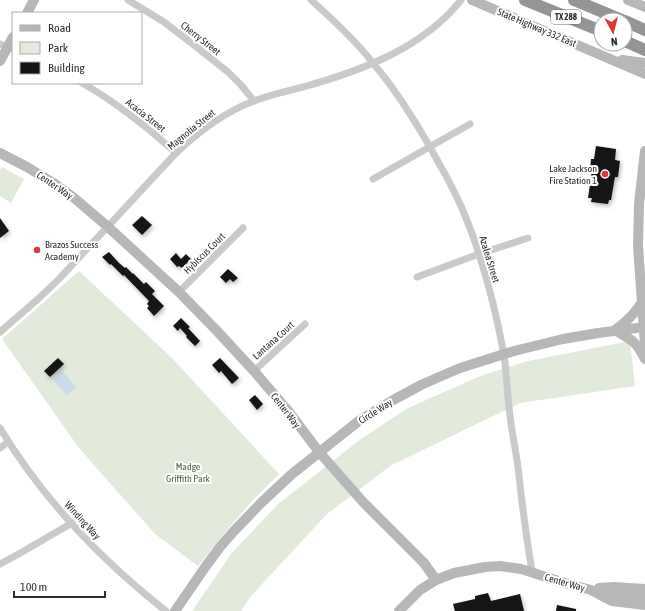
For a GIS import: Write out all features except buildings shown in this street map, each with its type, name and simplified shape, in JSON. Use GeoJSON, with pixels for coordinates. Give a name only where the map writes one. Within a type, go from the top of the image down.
{"type":"FeatureCollection","features":[{"type":"Feature","properties":{"kind":"highway","name":"TX 288"},"geometry":{"type":"LineString","coordinates":[[574,0],[603,12]]}},
{"type":"Feature","properties":{"kind":"highway","name":"TX 288"},"geometry":{"type":"LineString","coordinates":[[528,1],[593,28]]}},
{"type":"Feature","properties":{"kind":"highway"},"geometry":{"type":"LineString","coordinates":[[633,25],[645,30]]}},
{"type":"Feature","properties":{"kind":"highway"},"geometry":{"type":"LineString","coordinates":[[633,45],[645,50]]}},
{"type":"Feature","properties":{"kind":"street"},"geometry":{"type":"LineString","coordinates":[[27,12],[34,0]]}},
{"type":"Feature","properties":{"kind":"street","name":"Cherry Street"},"geometry":{"type":"LineString","coordinates":[[128,0],[158,18],[228,72],[254,101]]}},
{"type":"Feature","properties":{"kind":"street","name":"Azalea Street"},"geometry":{"type":"LineString","coordinates":[[311,0],[373,63],[404,105],[430,146],[461,205],[479,254],[504,355],[510,414],[532,572]]}},
{"type":"Feature","properties":{"kind":"street","name":"Magnolia Street"},"geometry":{"type":"LineString","coordinates":[[0,332],[38,299],[58,279],[176,153],[190,140],[219,118],[254,101],[346,74],[373,63],[426,33],[442,21],[461,0]]}},
{"type":"Feature","properties":{"kind":"street","name":"State Highway 332 East"},"geometry":{"type":"LineString","coordinates":[[472,0],[645,74]]}},
{"type":"Feature","properties":{"kind":"street"},"geometry":{"type":"LineString","coordinates":[[628,0],[645,7]]}},
{"type":"Feature","properties":{"kind":"street"},"geometry":{"type":"LineString","coordinates":[[0,61],[7,47]]}},
{"type":"Feature","properties":{"kind":"street"},"geometry":{"type":"LineString","coordinates":[[612,59],[645,63]]}},
{"type":"Feature","properties":{"kind":"street","name":"Acacia Street"},"geometry":{"type":"LineString","coordinates":[[84,84],[134,117],[176,153]]}},
{"type":"Feature","properties":{"kind":"street"},"geometry":{"type":"LineString","coordinates":[[373,179],[470,124]]}},
{"type":"Feature","properties":{"kind":"street","name":"Center Way"},"geometry":{"type":"LineString","coordinates":[[0,153],[27,167],[73,197],[179,292],[254,371],[289,412],[319,452],[364,503],[424,563],[436,580],[454,573],[485,566],[507,567],[532,572],[591,590],[612,601],[644,598]]}},
{"type":"Feature","properties":{"kind":"street"},"geometry":{"type":"LineString","coordinates":[[645,155],[642,194],[639,204],[642,246],[642,302],[645,345]]}},
{"type":"Feature","properties":{"kind":"street","name":"Hybiscus Court"},"geometry":{"type":"LineString","coordinates":[[179,292],[243,228]]}},
{"type":"Feature","properties":{"kind":"street"},"geometry":{"type":"LineString","coordinates":[[417,277],[528,238]]}},
{"type":"Feature","properties":{"kind":"street"},"geometry":{"type":"LineString","coordinates":[[642,302],[638,310],[628,321],[615,330],[632,340],[640,348],[645,359]]}},
{"type":"Feature","properties":{"kind":"street","name":"Lantana Court"},"geometry":{"type":"LineString","coordinates":[[254,371],[305,324]]}},
{"type":"Feature","properties":{"kind":"street","name":"Circle Way"},"geometry":{"type":"LineString","coordinates":[[176,611],[206,566],[234,531],[292,474],[360,420],[423,384],[460,368],[563,339],[615,330],[644,327]]}},
{"type":"Feature","properties":{"kind":"street","name":"Winding Way"},"geometry":{"type":"LineString","coordinates":[[0,428],[8,442],[42,488],[84,537],[122,575],[166,611]]}},
{"type":"Feature","properties":{"kind":"street"},"geometry":{"type":"LineString","coordinates":[[0,448],[8,442]]}},
{"type":"Feature","properties":{"kind":"street"},"geometry":{"type":"LineString","coordinates":[[0,564],[72,523]]}},
{"type":"Feature","properties":{"kind":"street"},"geometry":{"type":"LineString","coordinates":[[400,611],[420,590],[436,580]]}},
{"type":"Feature","properties":{"kind":"street","name":"Center Way"},"geometry":{"type":"LineString","coordinates":[[591,590],[614,586],[644,598]]}},
{"type":"Feature","properties":{"kind":"green space"},"geometry":{"type":"Polygon","coordinates":[[[2,167],[24,179],[11,203],[0,196],[0,171],[2,167]]]}},
{"type":"Feature","properties":{"kind":"green space","name":"Madge Griffith Park"},"geometry":{"type":"Polygon","coordinates":[[[79,271],[172,358],[279,474],[255,498],[198,566],[155,534],[79,448],[2,339],[79,271]]]}},
{"type":"Feature","properties":{"kind":"green space"},"geometry":{"type":"Polygon","coordinates":[[[630,341],[635,386],[520,403],[390,466],[326,515],[251,596],[241,611],[192,611],[231,554],[278,504],[361,439],[406,409],[480,376],[528,361],[630,341]]]}},
{"type":"Feature","properties":{"kind":"water"},"geometry":{"type":"Polygon","coordinates":[[[62,371],[76,387],[67,395],[53,380],[62,371]]]}},
{"type":"Feature","properties":{"kind":"place","name":"Lake Jackson Fire Station 1"},"geometry":{"type":"Point","coordinates":[605,174]}},
{"type":"Feature","properties":{"kind":"place","name":"Brazos Success Academy"},"geometry":{"type":"Point","coordinates":[37,250]}}]}
